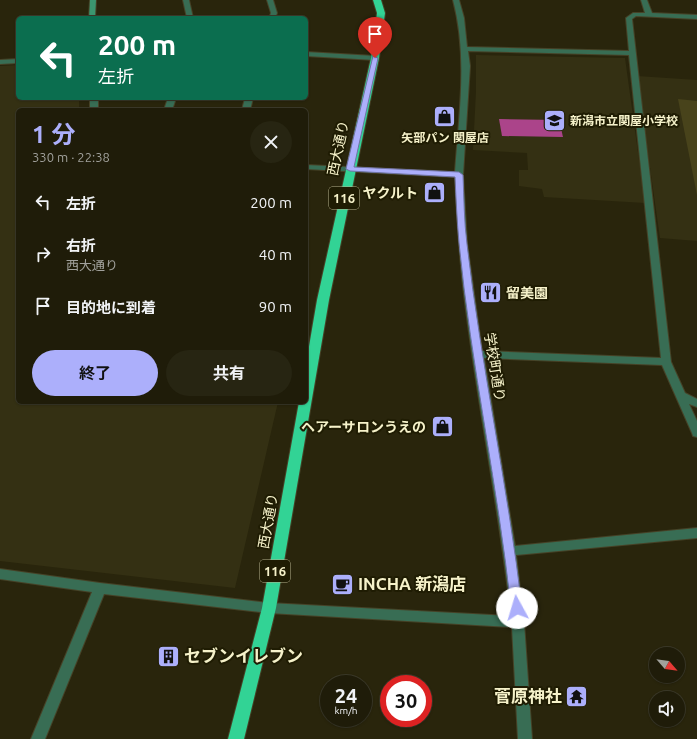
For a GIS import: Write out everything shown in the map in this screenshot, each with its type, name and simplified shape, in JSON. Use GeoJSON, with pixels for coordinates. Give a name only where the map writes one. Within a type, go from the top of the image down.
{"type":"FeatureCollection","features":[{"type":"Feature","properties":{"kind":"highway","name":"西大通り"},"geometry":{"type":"LineString","coordinates":[[308,386],[323,300],[375,58],[381,13],[376,0]]}},
{"type":"Feature","properties":{"kind":"highway","name":"西大通り"},"geometry":{"type":"LineString","coordinates":[[236,739],[269,608],[305,404]]}},
{"type":"Feature","properties":{"kind":"street"},"geometry":{"type":"LineString","coordinates":[[92,16],[93,0]]}},
{"type":"Feature","properties":{"kind":"street"},"geometry":{"type":"LineString","coordinates":[[186,0],[190,16]]}},
{"type":"Feature","properties":{"kind":"street"},"geometry":{"type":"LineString","coordinates":[[270,0],[274,13],[273,16]]}},
{"type":"Feature","properties":{"kind":"street","name":"学校町通り"},"geometry":{"type":"LineString","coordinates":[[456,0],[461,18],[466,66],[459,175],[463,243],[510,551],[518,622],[525,739]]}},
{"type":"Feature","properties":{"kind":"street"},"geometry":{"type":"LineString","coordinates":[[644,0],[649,14]]}},
{"type":"Feature","properties":{"kind":"street"},"geometry":{"type":"LineString","coordinates":[[697,17],[635,14],[629,18],[631,53],[649,198],[666,362],[697,433]]}},
{"type":"Feature","properties":{"kind":"street"},"geometry":{"type":"LineString","coordinates":[[464,49],[631,53]]}},
{"type":"Feature","properties":{"kind":"street"},"geometry":{"type":"LineString","coordinates":[[308,54],[375,58]]}},
{"type":"Feature","properties":{"kind":"street"},"geometry":{"type":"LineString","coordinates":[[0,62],[16,61]]}},
{"type":"Feature","properties":{"kind":"street"},"geometry":{"type":"LineString","coordinates":[[308,167],[459,175]]}},
{"type":"Feature","properties":{"kind":"street"},"geometry":{"type":"LineString","coordinates":[[479,354],[666,362]]}},
{"type":"Feature","properties":{"kind":"street"},"geometry":{"type":"LineString","coordinates":[[680,395],[697,403]]}},
{"type":"Feature","properties":{"kind":"street"},"geometry":{"type":"LineString","coordinates":[[510,551],[697,533]]}},
{"type":"Feature","properties":{"kind":"street"},"geometry":{"type":"LineString","coordinates":[[0,574],[100,588],[269,608],[518,622]]}},
{"type":"Feature","properties":{"kind":"street"},"geometry":{"type":"LineString","coordinates":[[38,739],[100,588]]}},
{"type":"Feature","properties":{"kind":"shaded area","name":"新潟市立関屋小学校"},"geometry":{"type":"Polygon","coordinates":[[[476,55],[625,58],[645,203],[544,197],[542,189],[519,186],[519,170],[528,170],[527,153],[473,150],[476,55]]]}},
{"type":"Feature","properties":{"kind":"shaded area"},"geometry":{"type":"Polygon","coordinates":[[[16,65],[16,100],[79,100],[79,108],[16,108],[16,404],[278,404],[235,588],[0,561],[0,66],[16,65]]]}},
{"type":"Feature","properties":{"kind":"shaded area"},"geometry":{"type":"Polygon","coordinates":[[[637,76],[697,80],[697,241],[660,238],[637,76]]]}},
{"type":"Feature","properties":{"kind":"shaded area"},"geometry":{"type":"Polygon","coordinates":[[[678,99],[697,101],[697,195],[678,99]]]}},
{"type":"Feature","properties":{"kind":"shaded area"},"geometry":{"type":"Polygon","coordinates":[[[499,119],[559,120],[563,137],[502,136],[499,119]]]}},
{"type":"Feature","properties":{"kind":"place","name":"矢部パン 関屋店"},"geometry":{"type":"Point","coordinates":[445,117]}},
{"type":"Feature","properties":{"kind":"place","name":"新潟市立関屋小学校"},"geometry":{"type":"Point","coordinates":[554,121]}},
{"type":"Feature","properties":{"kind":"place","name":"ヤクルト"},"geometry":{"type":"Point","coordinates":[434,193]}},
{"type":"Feature","properties":{"kind":"place","name":"留美園"},"geometry":{"type":"Point","coordinates":[490,293]}},
{"type":"Feature","properties":{"kind":"place","name":"ヘアーサロンうえの"},"geometry":{"type":"Point","coordinates":[442,427]}},
{"type":"Feature","properties":{"kind":"place","name":"INCHA 新潟店"},"geometry":{"type":"Point","coordinates":[342,584]}},
{"type":"Feature","properties":{"kind":"place","name":"セブンイレブン"},"geometry":{"type":"Point","coordinates":[168,656]}},
{"type":"Feature","properties":{"kind":"place","name":"菅原神社"},"geometry":{"type":"Point","coordinates":[577,696]}},
{"type":"Feature","properties":{"kind":"route"},"geometry":{"type":"LineString","coordinates":[[375,58],[350,169],[459,175],[463,243],[471,311],[510,551],[517,608]]}}]}
